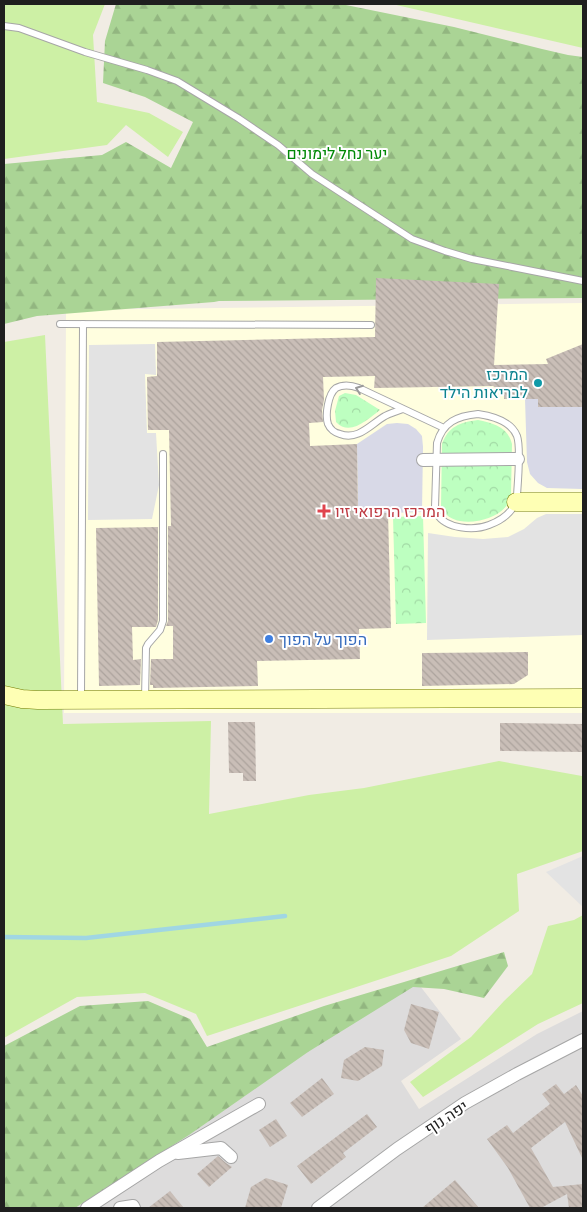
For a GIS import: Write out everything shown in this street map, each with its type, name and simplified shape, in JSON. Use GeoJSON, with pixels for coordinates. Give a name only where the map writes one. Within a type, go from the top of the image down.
{"type":"FeatureCollection","features":[{"type":"Feature","properties":{"kind":"street"},"geometry":{"type":"LineString","coordinates":[[429,460],[518,459]]}},
{"type":"Feature","properties":{"kind":"street"},"geometry":{"type":"LineString","coordinates":[[516,502],[583,502]]}},
{"type":"Feature","properties":{"kind":"street"},"geometry":{"type":"LineString","coordinates":[[4,695],[22,699],[583,698]]}},
{"type":"Feature","properties":{"kind":"street","name":"יפה נוף"},"geometry":{"type":"LineString","coordinates":[[318,1208],[397,1149],[465,1103],[583,1040]]}},
{"type":"Feature","properties":{"kind":"street"},"geometry":{"type":"LineString","coordinates":[[86,1208],[170,1154],[259,1104]]}},
{"type":"Feature","properties":{"kind":"street"},"geometry":{"type":"LineString","coordinates":[[170,1154],[221,1148],[231,1157]]}},
{"type":"Feature","properties":{"kind":"street"},"geometry":{"type":"LineString","coordinates":[[120,1208],[132,1206],[134,1208]]}},
{"type":"Feature","properties":{"kind":"lane"},"geometry":{"type":"LineString","coordinates":[[4,26],[19,28],[177,81],[238,118],[278,145],[312,174],[412,239],[472,259],[583,281]]}},
{"type":"Feature","properties":{"kind":"lane"},"geometry":{"type":"LineString","coordinates":[[60,324],[371,325]]}},
{"type":"Feature","properties":{"kind":"lane"},"geometry":{"type":"LineString","coordinates":[[81,699],[83,324]]}},
{"type":"Feature","properties":{"kind":"lane"},"geometry":{"type":"LineString","coordinates":[[403,409],[384,417],[363,432],[355,435],[341,435],[334,431],[329,426],[327,411],[329,398],[333,391],[344,385],[352,386],[359,388],[444,428]]}},
{"type":"Feature","properties":{"kind":"lane"},"geometry":{"type":"LineString","coordinates":[[478,414],[504,422],[516,435],[518,459],[516,502],[506,514],[489,525],[477,528],[463,528],[450,524],[437,514],[429,460],[439,434],[450,422],[469,415],[478,414]]}},
{"type":"Feature","properties":{"kind":"lane"},"geometry":{"type":"LineString","coordinates":[[145,698],[146,648],[160,630],[163,621],[163,454]]}},
{"type":"Feature","properties":{"kind":"shaded area","name":"המרכז הרפואי זיו"},"geometry":{"type":"Polygon","coordinates":[[[583,303],[583,713],[64,713],[66,310],[583,303]]]}},
{"type":"Feature","properties":{"kind":"shaded area"},"geometry":{"type":"Polygon","coordinates":[[[155,344],[156,375],[145,374],[147,433],[156,433],[159,485],[152,519],[88,520],[89,345],[155,344]]]}},
{"type":"Feature","properties":{"kind":"shaded area"},"geometry":{"type":"Polygon","coordinates":[[[525,399],[538,399],[539,407],[582,407],[582,489],[547,488],[538,483],[530,474],[527,462],[525,399]]]}},
{"type":"Feature","properties":{"kind":"shaded area"},"geometry":{"type":"Polygon","coordinates":[[[387,424],[408,424],[422,436],[422,512],[358,514],[357,444],[387,424]]]}},
{"type":"Feature","properties":{"kind":"shaded area"},"geometry":{"type":"Polygon","coordinates":[[[546,514],[583,514],[583,635],[427,640],[428,533],[483,539],[508,537],[546,514]]]}},
{"type":"Feature","properties":{"kind":"shaded area"},"geometry":{"type":"Polygon","coordinates":[[[583,856],[583,907],[546,872],[583,856]]]}},
{"type":"Feature","properties":{"kind":"shaded area"},"geometry":{"type":"Polygon","coordinates":[[[417,982],[461,1039],[401,1081],[419,1109],[537,1034],[583,1011],[583,1208],[70,1208],[114,1175],[417,982]]]}},
{"type":"Feature","properties":{"kind":"green space"},"geometry":{"type":"Polygon","coordinates":[[[4,4],[105,4],[93,35],[97,102],[149,113],[183,132],[168,157],[126,125],[107,145],[4,159],[4,4]]]}},
{"type":"Feature","properties":{"kind":"green space","name":"יער נחל לימונים"},"geometry":{"type":"Polygon","coordinates":[[[116,4],[341,4],[454,27],[583,57],[583,298],[219,301],[37,316],[4,324],[4,164],[102,155],[126,142],[171,168],[193,122],[145,97],[103,83],[105,41],[116,4]]]}},
{"type":"Feature","properties":{"kind":"green space"},"geometry":{"type":"Polygon","coordinates":[[[392,4],[583,4],[583,48],[392,4]]]}},
{"type":"Feature","properties":{"kind":"green space"},"geometry":{"type":"Polygon","coordinates":[[[45,335],[63,724],[211,721],[209,814],[309,795],[364,788],[499,761],[582,776],[583,851],[517,874],[519,911],[451,956],[207,1036],[196,1014],[145,993],[77,997],[4,1038],[4,342],[45,335]]]}},
{"type":"Feature","properties":{"kind":"green space"},"geometry":{"type":"Polygon","coordinates":[[[345,393],[356,395],[380,410],[359,425],[347,428],[341,426],[336,422],[335,411],[339,396],[345,393]]]}},
{"type":"Feature","properties":{"kind":"green space"},"geometry":{"type":"Polygon","coordinates":[[[478,420],[499,427],[510,438],[512,444],[511,494],[507,505],[493,516],[472,522],[462,521],[453,519],[446,514],[441,506],[442,444],[451,429],[466,422],[478,420]]]}},
{"type":"Feature","properties":{"kind":"green space"},"geometry":{"type":"Polygon","coordinates":[[[423,516],[426,623],[396,624],[393,517],[423,516]]]}},
{"type":"Feature","properties":{"kind":"green space"},"geometry":{"type":"Polygon","coordinates":[[[583,915],[583,1003],[538,1024],[423,1097],[410,1082],[471,1037],[532,974],[548,926],[574,920],[583,915]]]}},
{"type":"Feature","properties":{"kind":"green space"},"geometry":{"type":"Polygon","coordinates":[[[504,952],[508,966],[484,998],[444,989],[413,987],[308,1052],[189,1135],[75,1208],[4,1208],[4,1046],[80,1006],[148,1001],[190,1019],[207,1047],[324,1006],[504,952]]]}},
{"type":"Feature","properties":{"kind":"building"},"geometry":{"type":"Polygon","coordinates":[[[376,278],[499,284],[494,365],[548,364],[546,359],[583,344],[583,407],[538,407],[538,399],[504,399],[504,394],[493,386],[374,388],[375,376],[323,377],[323,422],[309,423],[310,446],[357,444],[358,514],[388,513],[391,628],[359,629],[360,659],[257,661],[258,686],[153,688],[153,685],[150,685],[151,659],[173,659],[173,626],[166,626],[168,621],[168,526],[171,526],[169,430],[148,430],[147,377],[157,376],[157,342],[375,337],[376,278]]]}},
{"type":"Feature","properties":{"kind":"building"},"geometry":{"type":"Polygon","coordinates":[[[158,527],[158,620],[156,627],[132,627],[133,660],[141,659],[140,685],[99,686],[96,528],[158,527]]]}},
{"type":"Feature","properties":{"kind":"building"},"geometry":{"type":"Polygon","coordinates":[[[528,652],[528,675],[514,684],[422,686],[422,653],[528,652]]]}},
{"type":"Feature","properties":{"kind":"building"},"geometry":{"type":"Polygon","coordinates":[[[228,722],[255,722],[256,781],[243,781],[243,773],[229,773],[228,722]]]}},
{"type":"Feature","properties":{"kind":"building"},"geometry":{"type":"Polygon","coordinates":[[[500,723],[583,724],[583,752],[500,751],[500,723]]]}},
{"type":"Feature","properties":{"kind":"building"},"geometry":{"type":"Polygon","coordinates":[[[411,1004],[439,1012],[429,1049],[411,1043],[404,1030],[411,1004]]]}},
{"type":"Feature","properties":{"kind":"building"},"geometry":{"type":"Polygon","coordinates":[[[365,1047],[384,1050],[382,1066],[358,1081],[341,1078],[344,1060],[365,1047]]]}},
{"type":"Feature","properties":{"kind":"building"},"geometry":{"type":"Polygon","coordinates":[[[322,1078],[334,1094],[302,1117],[290,1103],[322,1078]]]}},
{"type":"Feature","properties":{"kind":"building"},"geometry":{"type":"Polygon","coordinates":[[[556,1084],[564,1094],[576,1085],[583,1096],[583,1160],[565,1122],[531,1148],[553,1187],[583,1184],[583,1208],[569,1208],[567,1194],[541,1208],[530,1208],[508,1168],[487,1139],[507,1125],[513,1133],[550,1104],[542,1094],[556,1084]]]}},
{"type":"Feature","properties":{"kind":"building"},"geometry":{"type":"Polygon","coordinates":[[[367,1114],[377,1127],[343,1153],[346,1157],[311,1184],[297,1166],[367,1114]]]}},
{"type":"Feature","properties":{"kind":"building"},"geometry":{"type":"Polygon","coordinates":[[[276,1119],[287,1136],[270,1147],[259,1130],[276,1119]]]}},
{"type":"Feature","properties":{"kind":"building"},"geometry":{"type":"Polygon","coordinates":[[[218,1156],[232,1167],[209,1187],[197,1174],[218,1156]]]}},
{"type":"Feature","properties":{"kind":"building"},"geometry":{"type":"Polygon","coordinates":[[[266,1178],[288,1185],[281,1208],[245,1208],[251,1187],[266,1178]]]}},
{"type":"Feature","properties":{"kind":"building"},"geometry":{"type":"Polygon","coordinates":[[[455,1180],[479,1208],[422,1208],[455,1180]]]}},
{"type":"Feature","properties":{"kind":"building"},"geometry":{"type":"Polygon","coordinates":[[[170,1191],[184,1208],[148,1208],[170,1191]]]}},
{"type":"Feature","properties":{"kind":"waterway"},"geometry":{"type":"LineString","coordinates":[[4,937],[86,938],[285,916]]}},
{"type":"Feature","properties":{"kind":"place","name":"המרכז לבריאות הילד"},"geometry":{"type":"Point","coordinates":[538,383]}},
{"type":"Feature","properties":{"kind":"place","name":"המרכז הרפואי זיו"},"geometry":{"type":"Point","coordinates":[324,511]}},
{"type":"Feature","properties":{"kind":"place","name":"הפוך על הפוך"},"geometry":{"type":"Point","coordinates":[269,639]}}]}
